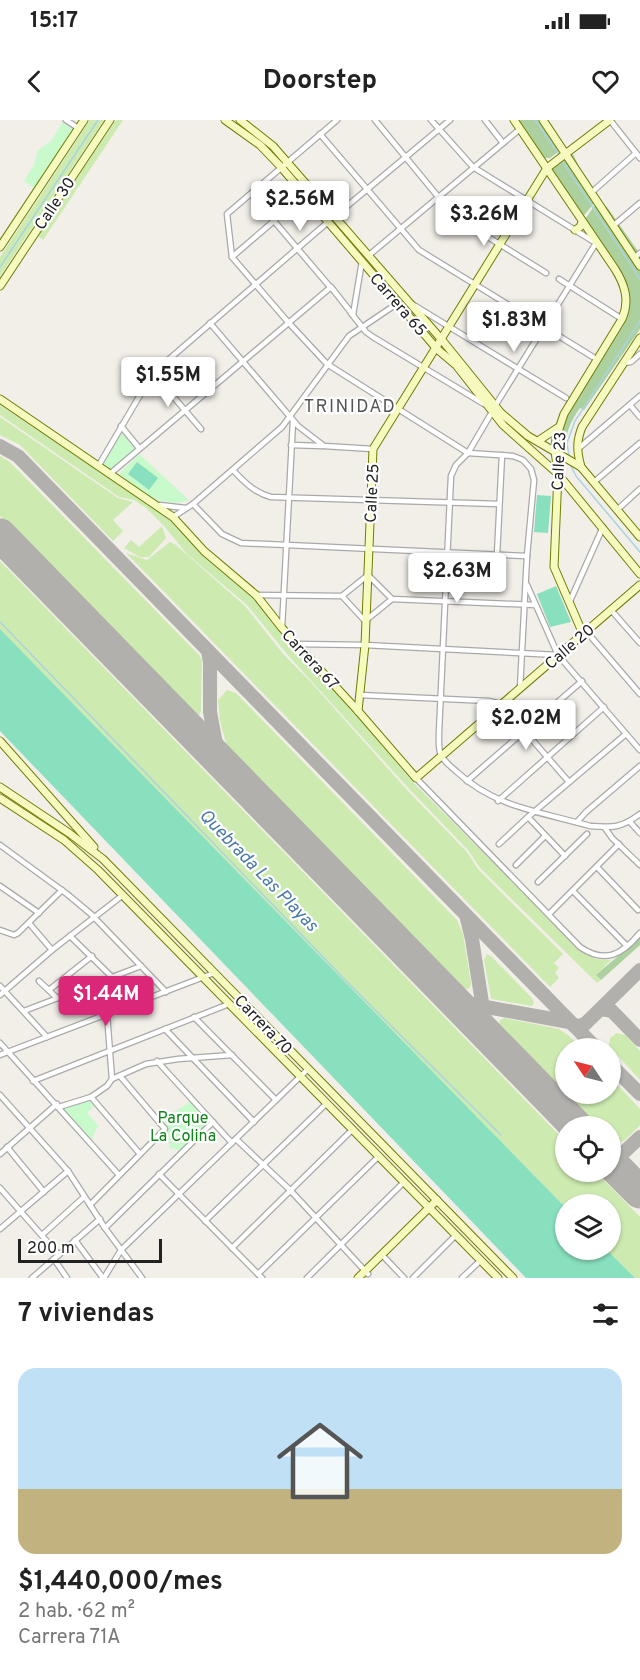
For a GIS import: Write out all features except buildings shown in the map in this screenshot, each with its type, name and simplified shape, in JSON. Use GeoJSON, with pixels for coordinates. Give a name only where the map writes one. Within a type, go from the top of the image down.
{"type":"FeatureCollection","features":[{"type":"Feature","properties":{"kind":"main road","name":"Calle 30"},"geometry":{"type":"LineString","coordinates":[[0,247],[84,120]]}},
{"type":"Feature","properties":{"kind":"main road","name":"Calle 30"},"geometry":{"type":"LineString","coordinates":[[0,286],[110,120]]}},
{"type":"Feature","properties":{"kind":"main road","name":"Carrera 65"},"geometry":{"type":"LineString","coordinates":[[225,120],[284,165]]}},
{"type":"Feature","properties":{"kind":"main road","name":"Carrera 65"},"geometry":{"type":"LineString","coordinates":[[240,120],[265,139],[284,165],[442,340],[514,437],[558,474],[640,574]]}},
{"type":"Feature","properties":{"kind":"main road"},"geometry":{"type":"LineString","coordinates":[[514,120],[548,167],[596,243]]}},
{"type":"Feature","properties":{"kind":"main road"},"geometry":{"type":"LineString","coordinates":[[543,120],[614,225],[638,255],[640,266]]}},
{"type":"Feature","properties":{"kind":"main road","name":"Calle 25"},"geometry":{"type":"LineString","coordinates":[[358,711],[365,645],[373,449],[548,167],[610,120]]}},
{"type":"Feature","properties":{"kind":"main road","name":"Carrera 65"},"geometry":{"type":"LineString","coordinates":[[332,219],[362,261],[437,349],[456,365],[486,405],[578,465],[640,537]]}},
{"type":"Feature","properties":{"kind":"main road"},"geometry":{"type":"LineString","coordinates":[[575,230],[582,222]]}},
{"type":"Feature","properties":{"kind":"main road","name":"Calle 23"},"geometry":{"type":"LineString","coordinates":[[584,633],[554,567],[558,474],[555,451],[559,427],[568,408],[622,319],[627,300],[624,285],[596,243]]}},
{"type":"Feature","properties":{"kind":"main road","name":"Calle 23"},"geometry":{"type":"LineString","coordinates":[[578,465],[577,442],[582,427],[640,338]]}},
{"type":"Feature","properties":{"kind":"main road","name":"Carrera 67"},"geometry":{"type":"LineString","coordinates":[[0,399],[173,517],[204,551],[256,595],[282,628],[416,778]]}},
{"type":"Feature","properties":{"kind":"main road"},"geometry":{"type":"LineString","coordinates":[[538,441],[559,427]]}},
{"type":"Feature","properties":{"kind":"main road","name":"Calle 20"},"geometry":{"type":"LineString","coordinates":[[416,778],[640,585]]}},
{"type":"Feature","properties":{"kind":"main road"},"geometry":{"type":"LineString","coordinates":[[343,694],[360,695]]}},
{"type":"Feature","properties":{"kind":"main road"},"geometry":{"type":"LineString","coordinates":[[0,741],[103,859]]}},
{"type":"Feature","properties":{"kind":"main road","name":"Carrera 70"},"geometry":{"type":"LineString","coordinates":[[0,787],[69,833],[103,859],[513,1278]]}},
{"type":"Feature","properties":{"kind":"main road","name":"Carrera 70"},"geometry":{"type":"LineString","coordinates":[[0,798],[75,849],[123,895],[498,1278]]}},
{"type":"Feature","properties":{"kind":"main road"},"geometry":{"type":"LineString","coordinates":[[366,1274],[439,1202]]}},
{"type":"Feature","properties":{"kind":"main road"},"geometry":{"type":"LineString","coordinates":[[358,1278],[385,1258],[430,1210]]}},
{"type":"Feature","properties":{"kind":"street"},"geometry":{"type":"LineString","coordinates":[[66,120],[78,128]]}},
{"type":"Feature","properties":{"kind":"street"},"geometry":{"type":"LineString","coordinates":[[375,120],[454,216],[546,273]]}},
{"type":"Feature","properties":{"kind":"street"},"geometry":{"type":"LineString","coordinates":[[430,120],[472,167],[596,243],[468,453],[452,470],[439,732],[441,756],[467,781],[498,801],[605,827],[616,828],[630,822],[640,814]]}},
{"type":"Feature","properties":{"kind":"street"},"geometry":{"type":"LineString","coordinates":[[99,465],[153,373],[298,247],[450,120]]}},
{"type":"Feature","properties":{"kind":"street"},"geometry":{"type":"LineString","coordinates":[[485,120],[503,143]]}},
{"type":"Feature","properties":{"kind":"street"},"geometry":{"type":"LineString","coordinates":[[592,192],[638,155],[610,120]]}},
{"type":"Feature","properties":{"kind":"street"},"geometry":{"type":"LineString","coordinates":[[334,121],[227,214],[232,257],[327,364],[468,453],[502,455],[497,555]]}},
{"type":"Feature","properties":{"kind":"street"},"geometry":{"type":"LineString","coordinates":[[368,256],[520,129]]}},
{"type":"Feature","properties":{"kind":"street"},"geometry":{"type":"LineString","coordinates":[[320,134],[420,250],[593,357]]}},
{"type":"Feature","properties":{"kind":"street"},"geometry":{"type":"LineString","coordinates":[[251,194],[373,337],[486,405]]}},
{"type":"Feature","properties":{"kind":"street"},"geometry":{"type":"LineString","coordinates":[[614,225],[640,203]]}},
{"type":"Feature","properties":{"kind":"street"},"geometry":{"type":"LineString","coordinates":[[232,257],[275,220]]}},
{"type":"Feature","properties":{"kind":"street"},"geometry":{"type":"LineString","coordinates":[[353,315],[362,261]]}},
{"type":"Feature","properties":{"kind":"street"},"geometry":{"type":"LineString","coordinates":[[559,279],[622,319]]}},
{"type":"Feature","properties":{"kind":"street"},"geometry":{"type":"LineString","coordinates":[[111,473],[331,287]]}},
{"type":"Feature","properties":{"kind":"street"},"geometry":{"type":"LineString","coordinates":[[407,301],[566,398]]}},
{"type":"Feature","properties":{"kind":"street"},"geometry":{"type":"LineString","coordinates":[[173,517],[193,504],[292,419],[348,336],[398,303]]}},
{"type":"Feature","properties":{"kind":"street"},"geometry":{"type":"LineString","coordinates":[[210,323],[292,419],[309,436],[324,446]]}},
{"type":"Feature","properties":{"kind":"street"},"geometry":{"type":"LineString","coordinates":[[624,363],[631,362],[640,354]]}},
{"type":"Feature","properties":{"kind":"street"},"geometry":{"type":"LineString","coordinates":[[153,373],[201,429]]}},
{"type":"Feature","properties":{"kind":"street"},"geometry":{"type":"LineString","coordinates":[[577,450],[640,396]]}},
{"type":"Feature","properties":{"kind":"street"},"geometry":{"type":"LineString","coordinates":[[630,405],[640,417]]}},
{"type":"Feature","properties":{"kind":"street"},"geometry":{"type":"LineString","coordinates":[[282,628],[288,544],[292,419]]}},
{"type":"Feature","properties":{"kind":"street"},"geometry":{"type":"LineString","coordinates":[[121,426],[139,448]]}},
{"type":"Feature","properties":{"kind":"street"},"geometry":{"type":"LineString","coordinates":[[594,482],[640,442]]}},
{"type":"Feature","properties":{"kind":"street"},"geometry":{"type":"LineString","coordinates":[[291,445],[373,449]]}},
{"type":"Feature","properties":{"kind":"street","name":"Calle 23"},"geometry":{"type":"LineString","coordinates":[[502,455],[513,456],[527,463],[534,480],[525,582],[520,688]]}},
{"type":"Feature","properties":{"kind":"street"},"geometry":{"type":"LineString","coordinates":[[233,470],[258,492],[271,497],[499,504]]}},
{"type":"Feature","properties":{"kind":"street"},"geometry":{"type":"LineString","coordinates":[[617,510],[640,489]]}},
{"type":"Feature","properties":{"kind":"street"},"geometry":{"type":"LineString","coordinates":[[193,504],[217,529],[233,541],[251,544],[527,556]]}},
{"type":"Feature","properties":{"kind":"street"},"geometry":{"type":"LineString","coordinates":[[158,505],[186,508]]}},
{"type":"Feature","properties":{"kind":"street"},"geometry":{"type":"LineString","coordinates":[[569,604],[603,527]]}},
{"type":"Feature","properties":{"kind":"street"},"geometry":{"type":"LineString","coordinates":[[256,595],[342,596],[368,575],[392,599]]}},
{"type":"Feature","properties":{"kind":"street"},"geometry":{"type":"LineString","coordinates":[[525,582],[558,655],[640,750]]}},
{"type":"Feature","properties":{"kind":"street"},"geometry":{"type":"LineString","coordinates":[[342,596],[366,621],[392,599],[535,605]]}},
{"type":"Feature","properties":{"kind":"street"},"geometry":{"type":"LineString","coordinates":[[611,610],[640,644]]}},
{"type":"Feature","properties":{"kind":"street"},"geometry":{"type":"LineString","coordinates":[[584,633],[640,694]]}},
{"type":"Feature","properties":{"kind":"street"},"geometry":{"type":"LineString","coordinates":[[296,644],[365,645],[558,655]]}},
{"type":"Feature","properties":{"kind":"street"},"geometry":{"type":"LineString","coordinates":[[467,781],[582,681]]}},
{"type":"Feature","properties":{"kind":"street"},"geometry":{"type":"LineString","coordinates":[[360,695],[489,701],[501,704],[568,782]]}},
{"type":"Feature","properties":{"kind":"street"},"geometry":{"type":"LineString","coordinates":[[498,801],[604,707]]}},
{"type":"Feature","properties":{"kind":"street"},"geometry":{"type":"LineString","coordinates":[[499,844],[528,816],[626,734]]}},
{"type":"Feature","properties":{"kind":"street"},"geometry":{"type":"LineString","coordinates":[[577,822],[640,766]]}},
{"type":"Feature","properties":{"kind":"street","name":"Carrera 67"},"geometry":{"type":"LineString","coordinates":[[416,778],[580,947],[590,954],[606,957],[614,956],[627,946]]}},
{"type":"Feature","properties":{"kind":"street"},"geometry":{"type":"LineString","coordinates":[[528,816],[565,856]]}},
{"type":"Feature","properties":{"kind":"street"},"geometry":{"type":"LineString","coordinates":[[630,822],[640,833]]}},
{"type":"Feature","properties":{"kind":"street"},"geometry":{"type":"LineString","coordinates":[[605,827],[640,866]]}},
{"type":"Feature","properties":{"kind":"street"},"geometry":{"type":"LineString","coordinates":[[538,882],[588,834]]}},
{"type":"Feature","properties":{"kind":"street"},"geometry":{"type":"LineString","coordinates":[[516,865],[545,836]]}},
{"type":"Feature","properties":{"kind":"street"},"geometry":{"type":"LineString","coordinates":[[549,914],[619,844]]}},
{"type":"Feature","properties":{"kind":"street"},"geometry":{"type":"LineString","coordinates":[[0,845],[94,917],[166,992]]}},
{"type":"Feature","properties":{"kind":"street"},"geometry":{"type":"LineString","coordinates":[[597,867],[638,910]]}},
{"type":"Feature","properties":{"kind":"street"},"geometry":{"type":"LineString","coordinates":[[0,886],[39,913]]}},
{"type":"Feature","properties":{"kind":"street"},"geometry":{"type":"LineString","coordinates":[[0,930],[14,935],[18,933],[62,891]]}},
{"type":"Feature","properties":{"kind":"street"},"geometry":{"type":"LineString","coordinates":[[573,891],[627,946],[640,933]]}},
{"type":"Feature","properties":{"kind":"street"},"geometry":{"type":"LineString","coordinates":[[2,993],[123,895]]}},
{"type":"Feature","properties":{"kind":"street"},"geometry":{"type":"LineString","coordinates":[[28,923],[52,951]]}},
{"type":"Feature","properties":{"kind":"street"},"geometry":{"type":"LineString","coordinates":[[70,936],[113,978]]}},
{"type":"Feature","properties":{"kind":"street"},"geometry":{"type":"LineString","coordinates":[[49,990],[92,956]]}},
{"type":"Feature","properties":{"kind":"street"},"geometry":{"type":"LineString","coordinates":[[24,1011],[141,966]]}},
{"type":"Feature","properties":{"kind":"street"},"geometry":{"type":"LineString","coordinates":[[0,1055],[214,973]]}},
{"type":"Feature","properties":{"kind":"street"},"geometry":{"type":"LineString","coordinates":[[39,981],[57,999]]}},
{"type":"Feature","properties":{"kind":"street"},"geometry":{"type":"LineString","coordinates":[[0,986],[2,993],[24,1011],[47,1037]]}},
{"type":"Feature","properties":{"kind":"street"},"geometry":{"type":"LineString","coordinates":[[33,1081],[229,1004]]}},
{"type":"Feature","properties":{"kind":"street"},"geometry":{"type":"LineString","coordinates":[[107,1014],[112,1079]]}},
{"type":"Feature","properties":{"kind":"street"},"geometry":{"type":"LineString","coordinates":[[194,1017],[276,1100]]}},
{"type":"Feature","properties":{"kind":"street"},"geometry":{"type":"LineString","coordinates":[[165,1029],[254,1122]]}},
{"type":"Feature","properties":{"kind":"street"},"geometry":{"type":"LineString","coordinates":[[0,1043],[119,1175]]}},
{"type":"Feature","properties":{"kind":"street"},"geometry":{"type":"LineString","coordinates":[[0,1154],[58,1106],[91,1096],[107,1086],[112,1079],[146,1064],[232,1055]]}},
{"type":"Feature","properties":{"kind":"street"},"geometry":{"type":"LineString","coordinates":[[158,1061],[213,1122],[264,1164],[290,1190],[366,1274]]}},
{"type":"Feature","properties":{"kind":"street"},"geometry":{"type":"LineString","coordinates":[[75,1240],[103,1278],[122,1250],[308,1070]]}},
{"type":"Feature","properties":{"kind":"street"},"geometry":{"type":"LineString","coordinates":[[90,1205],[162,1134],[165,1127],[120,1076]]}},
{"type":"Feature","properties":{"kind":"street"},"geometry":{"type":"LineString","coordinates":[[0,1095],[68,1171],[105,1228],[142,1278]]}},
{"type":"Feature","properties":{"kind":"street"},"geometry":{"type":"LineString","coordinates":[[91,1096],[140,1154]]}},
{"type":"Feature","properties":{"kind":"street"},"geometry":{"type":"LineString","coordinates":[[205,1221],[326,1104]]}},
{"type":"Feature","properties":{"kind":"street"},"geometry":{"type":"LineString","coordinates":[[105,1228],[213,1122]]}},
{"type":"Feature","properties":{"kind":"street"},"geometry":{"type":"LineString","coordinates":[[232,1248],[352,1130]]}},
{"type":"Feature","properties":{"kind":"street"},"geometry":{"type":"LineString","coordinates":[[7,1147],[44,1192]]}},
{"type":"Feature","properties":{"kind":"street"},"geometry":{"type":"LineString","coordinates":[[159,1174],[260,1276],[378,1157]]}},
{"type":"Feature","properties":{"kind":"street"},"geometry":{"type":"LineString","coordinates":[[0,1229],[68,1171]]}},
{"type":"Feature","properties":{"kind":"street"},"geometry":{"type":"LineString","coordinates":[[307,1278],[403,1183]]}},
{"type":"Feature","properties":{"kind":"street"},"geometry":{"type":"LineString","coordinates":[[0,1188],[59,1255]]}},
{"type":"Feature","properties":{"kind":"street"},"geometry":{"type":"LineString","coordinates":[[42,1235],[84,1197]]}},
{"type":"Feature","properties":{"kind":"street"},"geometry":{"type":"LineString","coordinates":[[34,1278],[100,1219]]}},
{"type":"Feature","properties":{"kind":"street"},"geometry":{"type":"LineString","coordinates":[[413,1278],[456,1235]]}},
{"type":"Feature","properties":{"kind":"street"},"geometry":{"type":"LineString","coordinates":[[385,1258],[404,1278]]}},
{"type":"Feature","properties":{"kind":"street"},"geometry":{"type":"LineString","coordinates":[[54,1259],[67,1278]]}},
{"type":"Feature","properties":{"kind":"street"},"geometry":{"type":"LineString","coordinates":[[462,1278],[481,1260]]}},
{"type":"Feature","properties":{"kind":"green space"},"geometry":{"type":"Polygon","coordinates":[[[90,120],[104,120],[0,276],[0,257],[90,120]]]}},
{"type":"Feature","properties":{"kind":"green space"},"geometry":{"type":"Polygon","coordinates":[[[116,120],[123,120],[43,240],[38,236],[116,120]]]}},
{"type":"Feature","properties":{"kind":"green space"},"geometry":{"type":"Polygon","coordinates":[[[517,120],[539,120],[560,147],[558,152],[550,158],[545,158],[517,120]]]}},
{"type":"Feature","properties":{"kind":"green space"},"geometry":{"type":"Polygon","coordinates":[[[63,122],[73,129],[35,188],[24,181],[34,165],[38,150],[51,141],[63,122]]]}},
{"type":"Feature","properties":{"kind":"green space"},"geometry":{"type":"Polygon","coordinates":[[[572,152],[596,201],[581,219],[550,169],[572,152]]]}},
{"type":"Feature","properties":{"kind":"green space"},"geometry":{"type":"Polygon","coordinates":[[[595,205],[607,207],[640,254],[640,329],[584,410],[580,408],[576,413],[567,434],[565,452],[556,449],[565,416],[623,326],[629,303],[629,292],[626,292],[583,222],[595,205]]]}},
{"type":"Feature","properties":{"kind":"green space"},"geometry":{"type":"Polygon","coordinates":[[[0,405],[166,516],[209,561],[246,590],[288,640],[364,722],[409,778],[581,951],[596,959],[611,960],[596,975],[601,980],[597,983],[480,868],[468,850],[411,791],[286,653],[247,605],[187,554],[146,508],[134,500],[119,497],[0,415],[0,405]]]}},
{"type":"Feature","properties":{"kind":"green space"},"geometry":{"type":"Polygon","coordinates":[[[0,417],[118,498],[133,502],[113,520],[123,531],[113,541],[20,445],[0,435],[0,417]]]}},
{"type":"Feature","properties":{"kind":"green space"},"geometry":{"type":"Polygon","coordinates":[[[121,433],[137,448],[112,470],[101,463],[121,433]]]}},
{"type":"Feature","properties":{"kind":"green space"},"geometry":{"type":"Polygon","coordinates":[[[139,454],[189,500],[169,502],[151,497],[119,474],[139,454]]]}},
{"type":"Feature","properties":{"kind":"green space"},"geometry":{"type":"Polygon","coordinates":[[[0,456],[10,462],[199,655],[202,660],[199,715],[194,714],[0,516],[0,456]]]}},
{"type":"Feature","properties":{"kind":"green space"},"geometry":{"type":"Polygon","coordinates":[[[137,462],[158,478],[149,490],[128,474],[137,462]]]}},
{"type":"Feature","properties":{"kind":"green space"},"geometry":{"type":"Polygon","coordinates":[[[537,495],[551,496],[548,533],[534,532],[537,495]]]}},
{"type":"Feature","properties":{"kind":"green space"},"geometry":{"type":"Polygon","coordinates":[[[162,526],[166,538],[149,557],[140,557],[124,548],[131,540],[139,547],[162,526]]]}},
{"type":"Feature","properties":{"kind":"green space"},"geometry":{"type":"Polygon","coordinates":[[[170,542],[245,606],[284,655],[467,852],[478,869],[563,954],[554,963],[559,968],[555,973],[559,978],[550,987],[126,553],[147,560],[170,542]]]}},
{"type":"Feature","properties":{"kind":"green space"},"geometry":{"type":"Polygon","coordinates":[[[0,561],[555,1131],[555,1182],[606,1182],[618,1194],[555,1194],[555,1197],[0,629],[0,561]]]}},
{"type":"Feature","properties":{"kind":"green space"},"geometry":{"type":"Polygon","coordinates":[[[556,586],[571,622],[550,627],[537,594],[556,586]]]}},
{"type":"Feature","properties":{"kind":"green space"},"geometry":{"type":"Polygon","coordinates":[[[0,629],[555,1197],[555,1260],[617,1260],[635,1278],[526,1278],[0,731],[0,629]]]}},
{"type":"Feature","properties":{"kind":"green space"},"geometry":{"type":"Polygon","coordinates":[[[227,690],[236,693],[457,920],[463,934],[470,988],[466,989],[459,985],[227,747],[220,721],[218,700],[227,690]]]}},
{"type":"Feature","properties":{"kind":"green space"},"geometry":{"type":"Polygon","coordinates":[[[640,937],[640,945],[601,980],[596,975],[640,937]]]}},
{"type":"Feature","properties":{"kind":"green space"},"geometry":{"type":"Polygon","coordinates":[[[487,954],[532,998],[534,1003],[532,1006],[491,999],[484,960],[487,954]]]}},
{"type":"Feature","properties":{"kind":"green space"},"geometry":{"type":"Polygon","coordinates":[[[504,1018],[559,1029],[571,1038],[555,1038],[555,1082],[499,1025],[500,1020],[504,1018]]]}},
{"type":"Feature","properties":{"kind":"green space"},"geometry":{"type":"Polygon","coordinates":[[[617,1033],[625,1035],[640,1051],[640,1080],[621,1059],[621,1038],[610,1038],[617,1033]]]}},
{"type":"Feature","properties":{"kind":"green space"},"geometry":{"type":"Polygon","coordinates":[[[621,1089],[640,1109],[640,1125],[621,1142],[621,1116],[588,1116],[576,1104],[621,1104],[621,1089]]]}},
{"type":"Feature","properties":{"kind":"green space"},"geometry":{"type":"Polygon","coordinates":[[[88,1099],[94,1106],[87,1113],[99,1126],[91,1142],[62,1109],[88,1099]]]}},
{"type":"Feature","properties":{"kind":"green space","name":"Parque La Colina"},"geometry":{"type":"Polygon","coordinates":[[[191,1101],[202,1111],[209,1126],[186,1149],[180,1151],[170,1149],[165,1118],[191,1101]]]}},
{"type":"Feature","properties":{"kind":"green space"},"geometry":{"type":"Polygon","coordinates":[[[621,1198],[640,1217],[640,1278],[635,1278],[617,1260],[621,1260],[621,1198]]]}},
{"type":"Feature","properties":{"kind":"waterway"},"geometry":{"type":"LineString","coordinates":[[0,267],[98,120]]}},
{"type":"Feature","properties":{"kind":"waterway"},"geometry":{"type":"LineString","coordinates":[[535,120],[559,155]]}},
{"type":"Feature","properties":{"kind":"waterway"},"geometry":{"type":"LineString","coordinates":[[561,159],[640,279]]}},
{"type":"Feature","properties":{"kind":"waterway"},"geometry":{"type":"LineString","coordinates":[[569,456],[567,443],[575,421],[640,321]]}},
{"type":"Feature","properties":{"kind":"waterway"},"geometry":{"type":"LineString","coordinates":[[570,464],[576,476],[640,552]]}},
{"type":"Feature","properties":{"kind":"waterway","name":"Quebrada Las Playas"},"geometry":{"type":"LineString","coordinates":[[0,622],[351,986],[501,1135]]}},
{"type":"Feature","properties":{"kind":"taxiway"},"geometry":{"type":"LineString","coordinates":[[0,446],[18,456],[586,1038]]}},
{"type":"Feature","properties":{"kind":"taxiway"},"geometry":{"type":"LineString","coordinates":[[208,651],[210,712],[219,760]]}},
{"type":"Feature","properties":{"kind":"taxiway"},"geometry":{"type":"LineString","coordinates":[[467,919],[486,1028],[490,1038]]}},
{"type":"Feature","properties":{"kind":"taxiway"},"geometry":{"type":"LineString","coordinates":[[573,1025],[585,1024],[640,970]]}},
{"type":"Feature","properties":{"kind":"taxiway"},"geometry":{"type":"LineString","coordinates":[[450,997],[459,1002],[569,1022]]}},
{"type":"Feature","properties":{"kind":"taxiway"},"geometry":{"type":"LineString","coordinates":[[601,1009],[612,1011],[640,1040]]}},
{"type":"Feature","properties":{"kind":"taxiway"},"geometry":{"type":"LineString","coordinates":[[621,1075],[640,1094]]}},
{"type":"Feature","properties":{"kind":"taxiway"},"geometry":{"type":"LineString","coordinates":[[621,1155],[640,1137]]}},
{"type":"Feature","properties":{"kind":"taxiway"},"geometry":{"type":"LineString","coordinates":[[624,1176],[640,1179]]}},
{"type":"Feature","properties":{"kind":"runway"},"geometry":{"type":"LineString","coordinates":[[0,535],[566,1116]]}},
{"type":"Feature","properties":{"kind":"runway"},"geometry":{"type":"LineString","coordinates":[[621,1173],[640,1192]]}},
{"type":"Feature","properties":{"kind":"district","name":"TRINIDAD"},"geometry":{"type":"Point","coordinates":[350,406]}}]}
